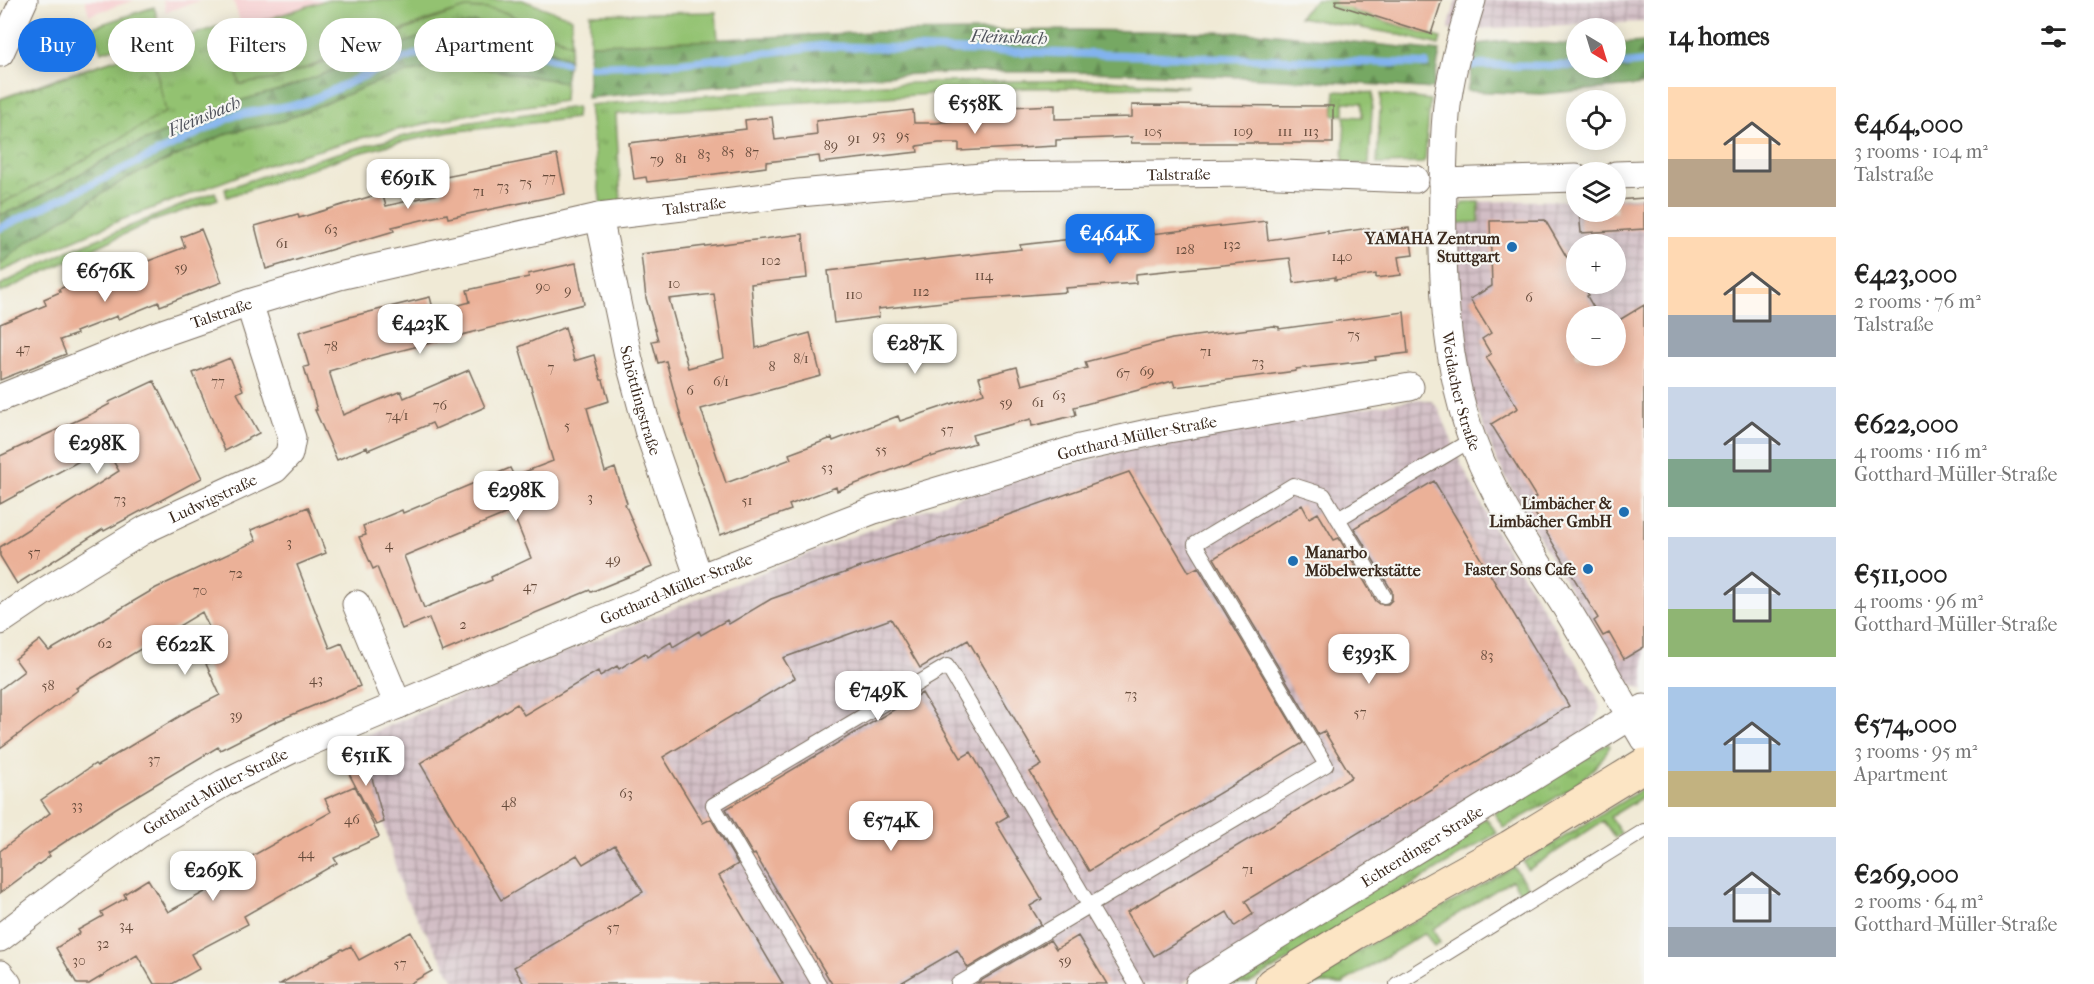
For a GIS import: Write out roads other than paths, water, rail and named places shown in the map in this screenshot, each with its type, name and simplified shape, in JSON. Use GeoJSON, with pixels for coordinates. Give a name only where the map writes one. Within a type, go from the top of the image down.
{"type":"FeatureCollection","features":[{"type":"Feature","properties":{"kind":"main road"},"geometry":{"type":"LineString","coordinates":[[1272,984],[1355,933],[1510,847],[1644,765]]}},
{"type":"Feature","properties":{"kind":"street"},"geometry":{"type":"LineString","coordinates":[[0,53],[24,0]]}},
{"type":"Feature","properties":{"kind":"street","name":"Weidacher Straße"},"geometry":{"type":"LineString","coordinates":[[1472,0],[1457,52],[1448,97],[1444,135],[1441,246],[1446,310],[1456,380],[1473,439],[1488,476],[1509,515],[1639,721]]}},
{"type":"Feature","properties":{"kind":"street","name":"Talstraße"},"geometry":{"type":"LineString","coordinates":[[0,398],[154,336],[249,303],[339,276],[598,217],[799,193],[993,176],[1253,173],[1414,178]]}},
{"type":"Feature","properties":{"kind":"street"},"geometry":{"type":"LineString","coordinates":[[1626,175],[1644,174]]}},
{"type":"Feature","properties":{"kind":"street"},"geometry":{"type":"LineString","coordinates":[[1443,182],[1566,178]]}},
{"type":"Feature","properties":{"kind":"street","name":"Schöttlingstraße"},"geometry":{"type":"LineString","coordinates":[[598,217],[624,340],[648,430],[699,578]]}},
{"type":"Feature","properties":{"kind":"street","name":"Ludwigstraße"},"geometry":{"type":"LineString","coordinates":[[0,621],[146,529],[276,469],[289,454],[292,438],[249,303]]}},
{"type":"Feature","properties":{"kind":"street","name":"Gotthard-Müller-Straße"},"geometry":{"type":"LineString","coordinates":[[0,939],[74,880],[164,818],[224,783],[291,750],[699,578],[874,510],[1080,448],[1157,431],[1410,387]]}},
{"type":"Feature","properties":{"kind":"street"},"geometry":{"type":"LineString","coordinates":[[356,604],[398,705]]}},
{"type":"Feature","properties":{"kind":"street","name":"Echterdinger Straße"},"geometry":{"type":"LineString","coordinates":[[1199,984],[1639,721]]}},
{"type":"Feature","properties":{"kind":"street"},"geometry":{"type":"LineString","coordinates":[[0,974],[8,984]]}},
{"type":"Feature","properties":{"kind":"lane"},"geometry":{"type":"LineString","coordinates":[[1338,519],[1473,439]]}},
{"type":"Feature","properties":{"kind":"lane"},"geometry":{"type":"LineString","coordinates":[[958,984],[1326,765],[1195,544],[1293,485],[1324,495],[1384,596]]}},
{"type":"Feature","properties":{"kind":"lane"},"geometry":{"type":"LineString","coordinates":[[819,984],[713,805],[948,666],[1136,984]]}},
{"type":"Feature","properties":{"kind":"lane"},"geometry":{"type":"LineString","coordinates":[[1397,984],[1644,831]]}},
{"type":"Feature","properties":{"kind":"waterway","name":"Fleinsbach"},"geometry":{"type":"LineString","coordinates":[[0,228],[236,115],[305,103],[383,67],[428,50],[468,40],[515,48],[565,63]]}},
{"type":"Feature","properties":{"kind":"waterway","name":"Fleinsbach"},"geometry":{"type":"LineString","coordinates":[[591,66],[681,63],[820,46],[1426,64]]}},
{"type":"Feature","properties":{"kind":"waterway","name":"Fleinsbach"},"geometry":{"type":"LineString","coordinates":[[1626,64],[1644,62]]}},
{"type":"Feature","properties":{"kind":"waterway","name":"Fleinsbach"},"geometry":{"type":"LineString","coordinates":[[1473,65],[1566,66]]}},
{"type":"Feature","properties":{"kind":"place","name":"YAMAHA Zentrum Stuttgart"},"geometry":{"type":"Point","coordinates":[1512,247]}},
{"type":"Feature","properties":{"kind":"place","name":"Limbächer & Limbächer GmbH"},"geometry":{"type":"Point","coordinates":[1624,512]}},
{"type":"Feature","properties":{"kind":"place","name":"Manarbo Möbelwerkstätte"},"geometry":{"type":"Point","coordinates":[1293,561]}},
{"type":"Feature","properties":{"kind":"place","name":"Faster Sons Cafe"},"geometry":{"type":"Point","coordinates":[1588,569]}}]}
